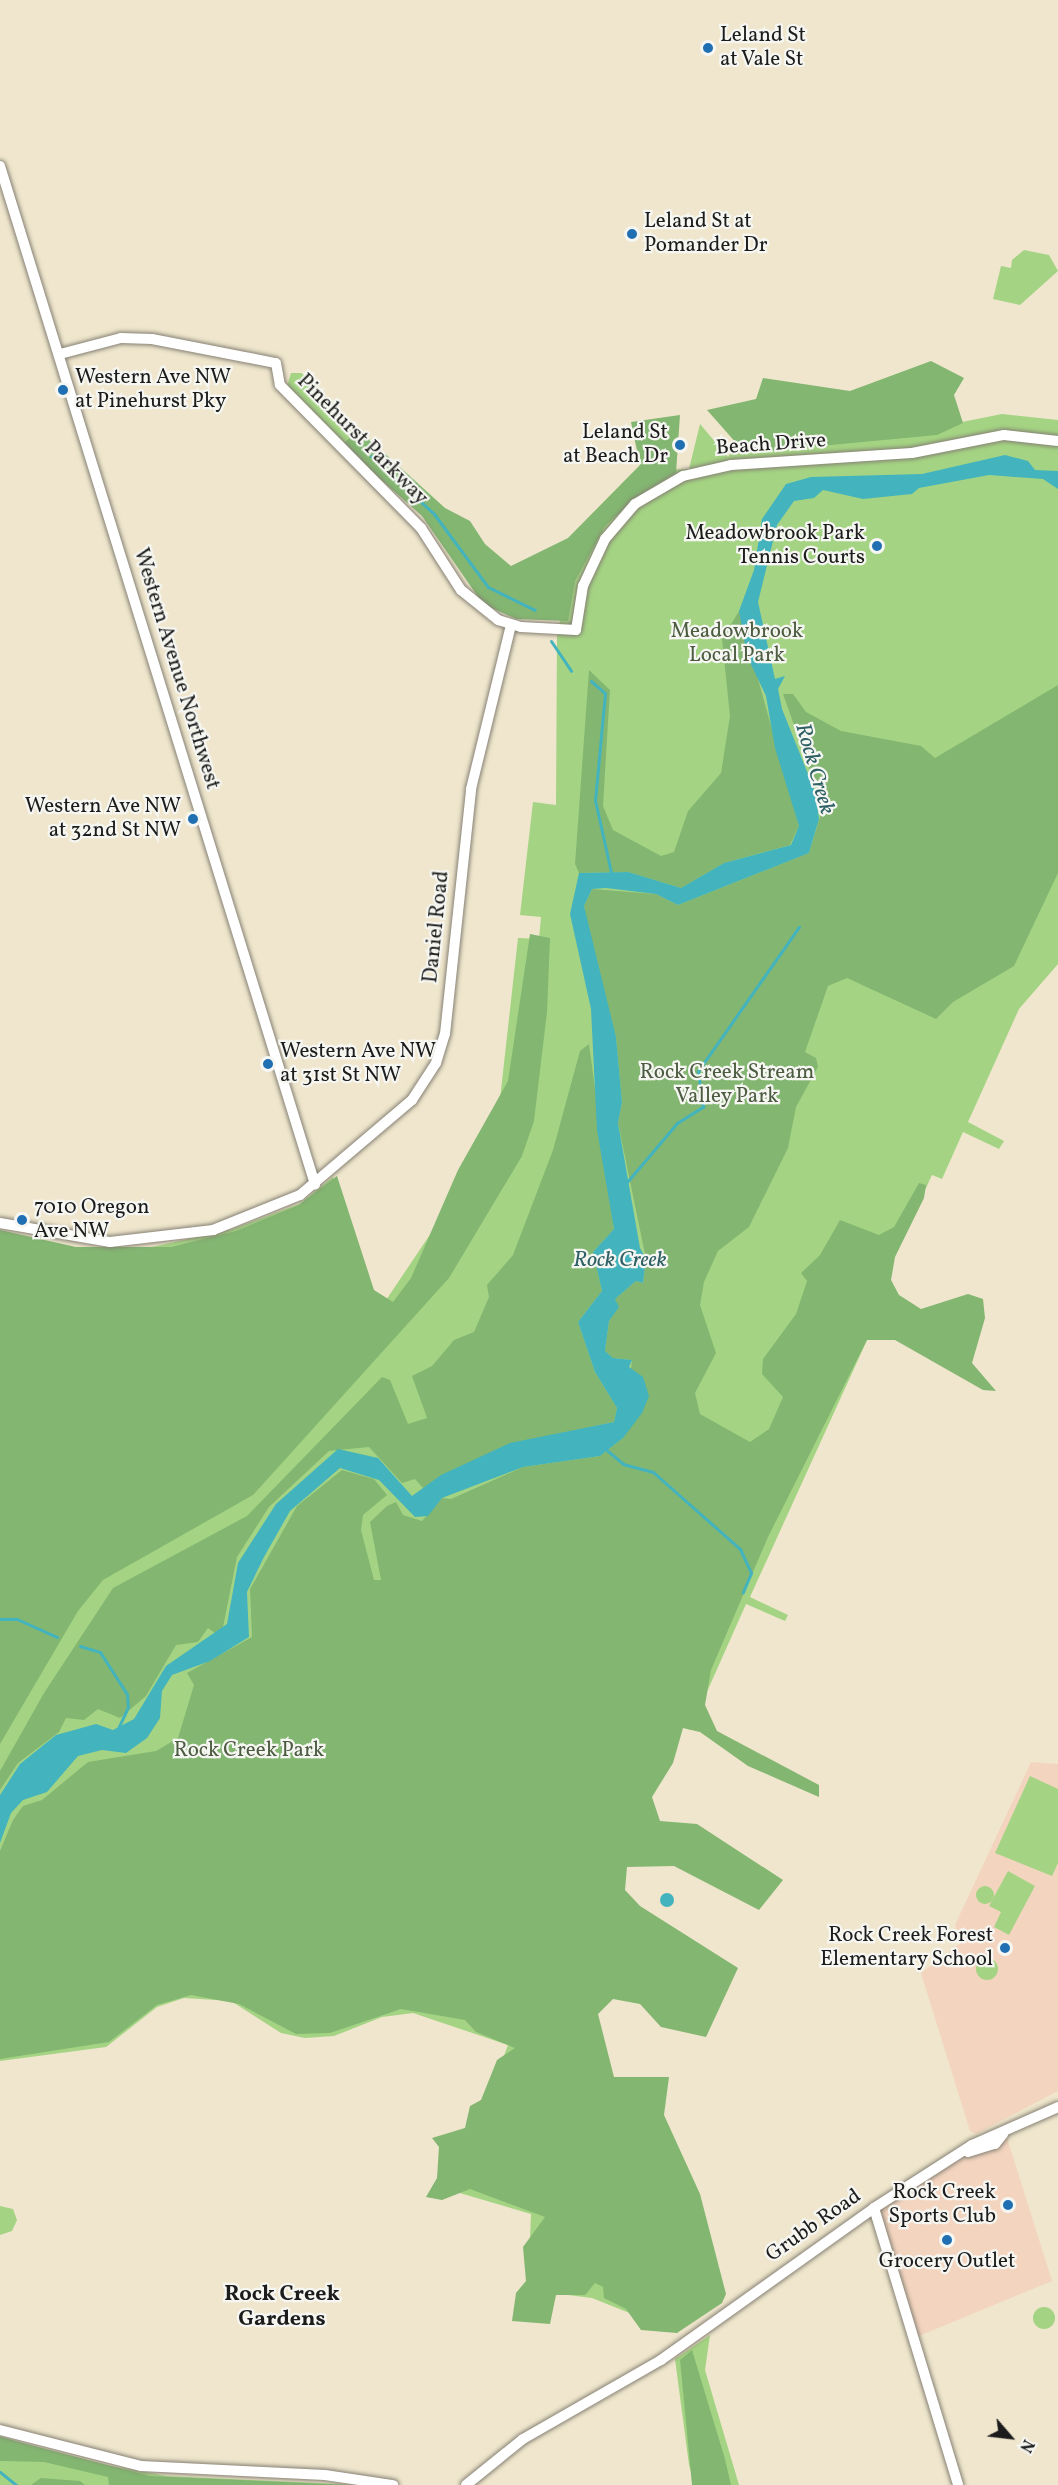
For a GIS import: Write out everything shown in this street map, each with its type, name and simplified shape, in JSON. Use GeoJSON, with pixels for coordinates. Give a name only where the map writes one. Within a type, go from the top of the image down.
{"type":"FeatureCollection","features":[{"type":"Feature","properties":{"kind":"street","name":"Western Avenue Northwest"},"geometry":{"type":"LineString","coordinates":[[0,166],[315,1184]]}},
{"type":"Feature","properties":{"kind":"street","name":"Pinehurst Parkway"},"geometry":{"type":"LineString","coordinates":[[60,354],[121,338],[141,338],[276,363],[280,385],[421,528],[461,590],[511,626]]}},
{"type":"Feature","properties":{"kind":"street","name":"Beach Drive"},"geometry":{"type":"LineString","coordinates":[[511,626],[576,630],[583,586],[605,539],[635,504],[683,476],[731,465],[912,453],[1004,435],[1058,441]]}},
{"type":"Feature","properties":{"kind":"street","name":"Daniel Road"},"geometry":{"type":"LineString","coordinates":[[0,1223],[87,1240],[171,1239],[265,1212],[315,1184],[412,1100],[441,1049],[471,789],[511,626]]}},
{"type":"Feature","properties":{"kind":"street","name":"Grubb Road"},"geometry":{"type":"LineString","coordinates":[[465,2485],[523,2439],[586,2406],[687,2340],[874,2208],[968,2152],[995,2144],[1003,2134],[1058,2107]]}},
{"type":"Feature","properties":{"kind":"street"},"geometry":{"type":"LineString","coordinates":[[874,2208],[958,2485]]}},
{"type":"Feature","properties":{"kind":"street"},"geometry":{"type":"LineString","coordinates":[[0,2430],[146,2467],[326,2475],[393,2485]]}},
{"type":"Feature","properties":{"kind":"shaded area","name":"Rock Creek Forest Elementary School"},"geometry":{"type":"Polygon","coordinates":[[[1031,1762],[1058,1764],[1058,2091],[976,2134],[970,2131],[921,1973],[962,1942],[955,1925],[1031,1762]]]}},
{"type":"Feature","properties":{"kind":"shaded area"},"geometry":{"type":"Polygon","coordinates":[[[1007,2138],[1052,2281],[914,2338],[874,2208],[984,2139],[1007,2138]]]}},
{"type":"Feature","properties":{"kind":"green space"},"geometry":{"type":"Polygon","coordinates":[[[1024,250],[1049,255],[1058,271],[1020,305],[993,299],[1001,266],[1011,268],[1012,260],[1024,250]]]}},
{"type":"Feature","properties":{"kind":"green space"},"geometry":{"type":"Polygon","coordinates":[[[931,361],[964,378],[954,395],[963,423],[937,435],[745,453],[707,410],[756,399],[763,378],[850,391],[931,361]]]}},
{"type":"Feature","properties":{"kind":"green space"},"geometry":{"type":"Polygon","coordinates":[[[291,373],[302,373],[358,429],[342,445],[287,386],[291,373]]]}},
{"type":"Feature","properties":{"kind":"green space"},"geometry":{"type":"Polygon","coordinates":[[[1002,414],[1058,420],[1058,964],[1019,1009],[968,1122],[1004,1141],[999,1149],[963,1132],[942,1179],[932,1175],[879,1290],[888,1294],[750,1597],[788,1615],[785,1621],[746,1604],[690,1730],[672,1721],[567,1941],[652,2322],[592,2298],[528,2290],[531,2214],[453,2191],[508,2045],[413,2013],[382,2017],[334,2036],[305,2038],[281,2033],[231,2001],[184,1998],[157,2007],[106,2047],[0,2061],[0,1230],[62,1247],[152,1247],[233,1229],[299,1204],[333,1177],[376,1315],[474,1169],[500,1099],[518,938],[539,939],[541,917],[520,915],[533,802],[556,805],[557,637],[570,563],[651,470],[689,469],[700,424],[728,457],[744,434],[912,432],[1002,414]]]}},
{"type":"Feature","properties":{"kind":"green space"},"geometry":{"type":"Polygon","coordinates":[[[680,415],[676,473],[638,496],[605,526],[575,581],[568,621],[516,619],[483,604],[422,516],[342,445],[358,429],[445,508],[470,521],[485,544],[511,566],[568,538],[640,465],[631,422],[680,415]]]}},
{"type":"Feature","properties":{"kind":"green space","name":"Meadowbrook Local Park"},"geometry":{"type":"Polygon","coordinates":[[[739,611],[799,826],[790,845],[724,863],[681,888],[628,872],[579,873],[575,864],[589,670],[610,690],[603,806],[613,830],[661,856],[674,852],[688,811],[721,773],[730,716],[722,639],[739,611]]]}},
{"type":"Feature","properties":{"kind":"green space"},"geometry":{"type":"Polygon","coordinates":[[[1058,685],[1058,873],[1014,966],[953,1002],[936,1019],[847,978],[828,986],[805,1052],[816,1058],[818,1067],[796,1107],[788,1148],[749,1227],[718,1251],[704,1282],[700,1305],[716,1353],[695,1393],[700,1414],[750,1442],[769,1429],[783,1397],[762,1374],[763,1359],[796,1314],[807,1281],[801,1273],[820,1255],[840,1220],[879,1235],[894,1227],[919,1183],[926,1185],[924,1198],[895,1257],[891,1280],[899,1295],[921,1309],[968,1294],[983,1299],[985,1318],[972,1363],[996,1391],[983,1390],[895,1340],[867,1340],[768,1537],[711,1670],[705,1705],[717,1731],[819,1785],[819,1797],[748,1766],[700,1732],[683,1728],[673,1763],[652,1797],[660,1821],[697,1824],[783,1880],[759,1910],[674,1866],[627,1867],[625,1890],[640,1906],[738,1968],[706,2037],[661,2027],[640,2004],[613,1999],[598,2014],[614,2077],[669,2077],[664,2115],[700,2194],[726,2294],[722,2303],[677,2333],[641,2330],[626,2309],[604,2298],[603,2287],[595,2283],[585,2295],[556,2295],[550,2324],[512,2321],[516,2293],[526,2281],[523,2247],[545,2217],[470,2189],[442,2200],[426,2197],[437,2178],[439,2147],[432,2138],[465,2128],[470,2106],[481,2100],[497,2060],[515,2048],[476,2032],[465,2020],[401,2009],[330,2033],[296,2034],[239,2004],[191,1995],[157,2005],[109,2042],[0,2059],[0,1851],[13,1820],[23,1806],[42,1800],[88,1762],[156,1751],[178,1738],[194,1685],[187,1673],[252,1637],[250,1589],[297,1506],[342,1470],[374,1479],[387,1495],[363,1515],[361,1530],[374,1580],[381,1580],[370,1522],[387,1506],[396,1502],[403,1515],[422,1521],[442,1498],[451,1499],[523,1467],[600,1456],[623,1438],[632,1360],[613,1358],[605,1351],[609,1321],[618,1307],[615,1299],[636,1281],[643,1283],[646,1259],[618,1123],[622,1102],[616,1037],[588,932],[584,906],[592,889],[656,894],[678,905],[809,853],[823,807],[783,694],[793,694],[806,712],[841,731],[921,746],[935,758],[1058,685]]]}},
{"type":"Feature","properties":{"kind":"green space"},"geometry":{"type":"Polygon","coordinates":[[[530,934],[550,938],[547,1012],[534,1121],[522,1156],[449,1278],[253,1495],[103,1580],[78,1611],[0,1744],[0,1230],[76,1247],[171,1247],[236,1231],[299,1205],[337,1176],[374,1290],[393,1302],[411,1278],[458,1170],[508,1081],[530,934]]]}},
{"type":"Feature","properties":{"kind":"green space"},"geometry":{"type":"Polygon","coordinates":[[[589,1044],[614,1229],[593,1252],[602,1291],[578,1322],[595,1372],[617,1408],[614,1422],[552,1435],[454,1469],[423,1488],[415,1479],[402,1483],[369,1447],[329,1451],[269,1507],[237,1557],[223,1627],[215,1633],[208,1628],[198,1642],[176,1645],[146,1696],[120,1718],[98,1709],[84,1720],[66,1718],[59,1732],[18,1763],[0,1790],[0,1771],[44,1693],[113,1588],[247,1516],[382,1377],[390,1380],[408,1424],[427,1418],[412,1376],[432,1366],[454,1340],[474,1332],[489,1297],[487,1285],[513,1255],[553,1150],[580,1051],[589,1044]]]}},
{"type":"Feature","properties":{"kind":"green space"},"geometry":{"type":"Polygon","coordinates":[[[1030,1776],[1058,1789],[1058,1863],[1052,1876],[995,1853],[1030,1776]]]}},
{"type":"Feature","properties":{"kind":"green space"},"geometry":{"type":"Polygon","coordinates":[[[1008,1871],[1035,1886],[1009,1935],[994,1927],[1001,1912],[989,1906],[1008,1871]]]}},
{"type":"Feature","properties":{"kind":"green space"},"geometry":{"type":"Polygon","coordinates":[[[985,1886],[991,1889],[994,1895],[991,1901],[985,1904],[979,1901],[976,1895],[979,1889],[985,1886]]]}},
{"type":"Feature","properties":{"kind":"green space"},"geometry":{"type":"Polygon","coordinates":[[[987,1958],[997,1965],[998,1969],[991,1979],[987,1980],[977,1973],[976,1969],[983,1959],[987,1958]]]}},
{"type":"Feature","properties":{"kind":"green space"},"geometry":{"type":"Polygon","coordinates":[[[0,2206],[13,2209],[17,2220],[12,2231],[0,2235],[0,2206]]]}},
{"type":"Feature","properties":{"kind":"green space"},"geometry":{"type":"Polygon","coordinates":[[[1044,2307],[1054,2314],[1055,2318],[1048,2328],[1044,2329],[1034,2322],[1033,2318],[1040,2308],[1044,2307]]]}},
{"type":"Feature","properties":{"kind":"green space"},"geometry":{"type":"Polygon","coordinates":[[[710,2335],[705,2370],[739,2485],[695,2485],[689,2465],[675,2359],[710,2335]]]}},
{"type":"Feature","properties":{"kind":"green space"},"geometry":{"type":"Polygon","coordinates":[[[692,2350],[731,2485],[692,2485],[680,2360],[692,2350]]]}},
{"type":"Feature","properties":{"kind":"green space"},"geometry":{"type":"Polygon","coordinates":[[[0,2436],[77,2460],[167,2476],[361,2485],[0,2485],[0,2436]]]}},
{"type":"Feature","properties":{"kind":"green space"},"geometry":{"type":"Polygon","coordinates":[[[0,2437],[150,2476],[348,2485],[109,2485],[108,2477],[44,2462],[0,2461],[0,2437]]]}},
{"type":"Feature","properties":{"kind":"green space"},"geometry":{"type":"Polygon","coordinates":[[[41,2478],[80,2481],[85,2485],[31,2485],[41,2478]]]}},
{"type":"Feature","properties":{"kind":"water","name":"Rock Creek"},"geometry":{"type":"Polygon","coordinates":[[[1005,455],[1028,461],[1035,470],[1058,471],[1058,489],[1043,479],[989,475],[919,488],[912,494],[863,499],[823,490],[814,498],[794,501],[777,525],[758,602],[775,679],[785,676],[778,689],[782,709],[816,794],[819,819],[809,853],[678,905],[656,894],[606,888],[592,889],[584,906],[616,1037],[622,1102],[618,1123],[640,1248],[646,1259],[643,1283],[636,1281],[615,1299],[619,1307],[609,1321],[605,1351],[613,1358],[632,1360],[629,1367],[643,1377],[649,1396],[642,1413],[623,1438],[600,1456],[523,1467],[442,1498],[428,1516],[415,1517],[379,1480],[340,1468],[290,1511],[264,1557],[247,1592],[249,1637],[210,1661],[172,1675],[162,1691],[160,1718],[147,1738],[126,1753],[102,1750],[78,1756],[47,1792],[23,1800],[11,1813],[0,1843],[0,1795],[20,1764],[56,1735],[96,1724],[113,1730],[134,1719],[166,1666],[227,1624],[238,1563],[276,1504],[338,1449],[378,1458],[412,1496],[441,1475],[510,1443],[614,1422],[617,1408],[595,1372],[578,1322],[602,1291],[593,1252],[614,1229],[597,1130],[591,1009],[570,914],[579,873],[628,872],[681,888],[724,863],[791,845],[799,826],[775,748],[766,696],[747,656],[739,611],[754,570],[762,519],[786,484],[811,477],[922,474],[1005,455]]]}},
{"type":"Feature","properties":{"kind":"water"},"geometry":{"type":"Polygon","coordinates":[[[667,1893],[672,1895],[674,1900],[672,1905],[667,1907],[662,1905],[660,1900],[662,1895],[667,1893]]]}},
{"type":"Feature","properties":{"kind":"waterway"},"geometry":{"type":"LineString","coordinates":[[371,456],[434,514],[488,587],[535,610]]}},
{"type":"Feature","properties":{"kind":"waterway"},"geometry":{"type":"LineString","coordinates":[[551,641],[571,671]]}},
{"type":"Feature","properties":{"kind":"waterway"},"geometry":{"type":"LineString","coordinates":[[591,681],[605,693],[595,800],[611,872]]}},
{"type":"Feature","properties":{"kind":"waterway"},"geometry":{"type":"LineString","coordinates":[[627,1182],[677,1123],[703,1107],[698,1071],[799,927]]}},
{"type":"Feature","properties":{"kind":"waterway"},"geometry":{"type":"LineString","coordinates":[[603,1447],[623,1464],[653,1472],[740,1549],[751,1573],[743,1592]]}},
{"type":"Feature","properties":{"kind":"waterway"},"geometry":{"type":"LineString","coordinates":[[0,1619],[17,1619],[57,1637]]}},
{"type":"Feature","properties":{"kind":"waterway"},"geometry":{"type":"LineString","coordinates":[[80,1646],[100,1652],[127,1694],[128,1707],[117,1731]]}},
{"type":"Feature","properties":{"kind":"waterway"},"geometry":{"type":"LineString","coordinates":[[0,2472],[16,2485]]}},
{"type":"Feature","properties":{"kind":"place","name":"Leland St at Vale St"},"geometry":{"type":"Point","coordinates":[708,48]}},
{"type":"Feature","properties":{"kind":"place","name":"Leland St at Pomander Dr"},"geometry":{"type":"Point","coordinates":[632,234]}},
{"type":"Feature","properties":{"kind":"place","name":"Western Ave NW at Pinehurst Pky"},"geometry":{"type":"Point","coordinates":[63,390]}},
{"type":"Feature","properties":{"kind":"place","name":"Leland St at Beach Dr"},"geometry":{"type":"Point","coordinates":[680,445]}},
{"type":"Feature","properties":{"kind":"place","name":"Meadowbrook Park Tennis Courts"},"geometry":{"type":"Point","coordinates":[877,546]}},
{"type":"Feature","properties":{"kind":"place","name":"Western Ave NW at 32nd St NW"},"geometry":{"type":"Point","coordinates":[193,819]}},
{"type":"Feature","properties":{"kind":"place","name":"Western Ave NW at 31st St NW"},"geometry":{"type":"Point","coordinates":[268,1064]}},
{"type":"Feature","properties":{"kind":"place","name":"7010 Oregon Ave NW"},"geometry":{"type":"Point","coordinates":[22,1220]}},
{"type":"Feature","properties":{"kind":"place","name":"Rock Creek Forest Elementary School"},"geometry":{"type":"Point","coordinates":[1005,1948]}},
{"type":"Feature","properties":{"kind":"place","name":"Rock Creek Sports Club"},"geometry":{"type":"Point","coordinates":[1008,2205]}},
{"type":"Feature","properties":{"kind":"place","name":"Grocery Outlet"},"geometry":{"type":"Point","coordinates":[947,2240]}},
{"type":"Feature","properties":{"kind":"district","name":"Rock Creek Gardens"},"geometry":{"type":"Point","coordinates":[282,2306]}},
{"type":"Feature","properties":{"kind":"park label","name":"Rock Creek Stream Valley Park"},"geometry":{"type":"Point","coordinates":[727,1085]}},
{"type":"Feature","properties":{"kind":"park label","name":"Rock Creek Park"},"geometry":{"type":"Point","coordinates":[249,1751]}}]}
